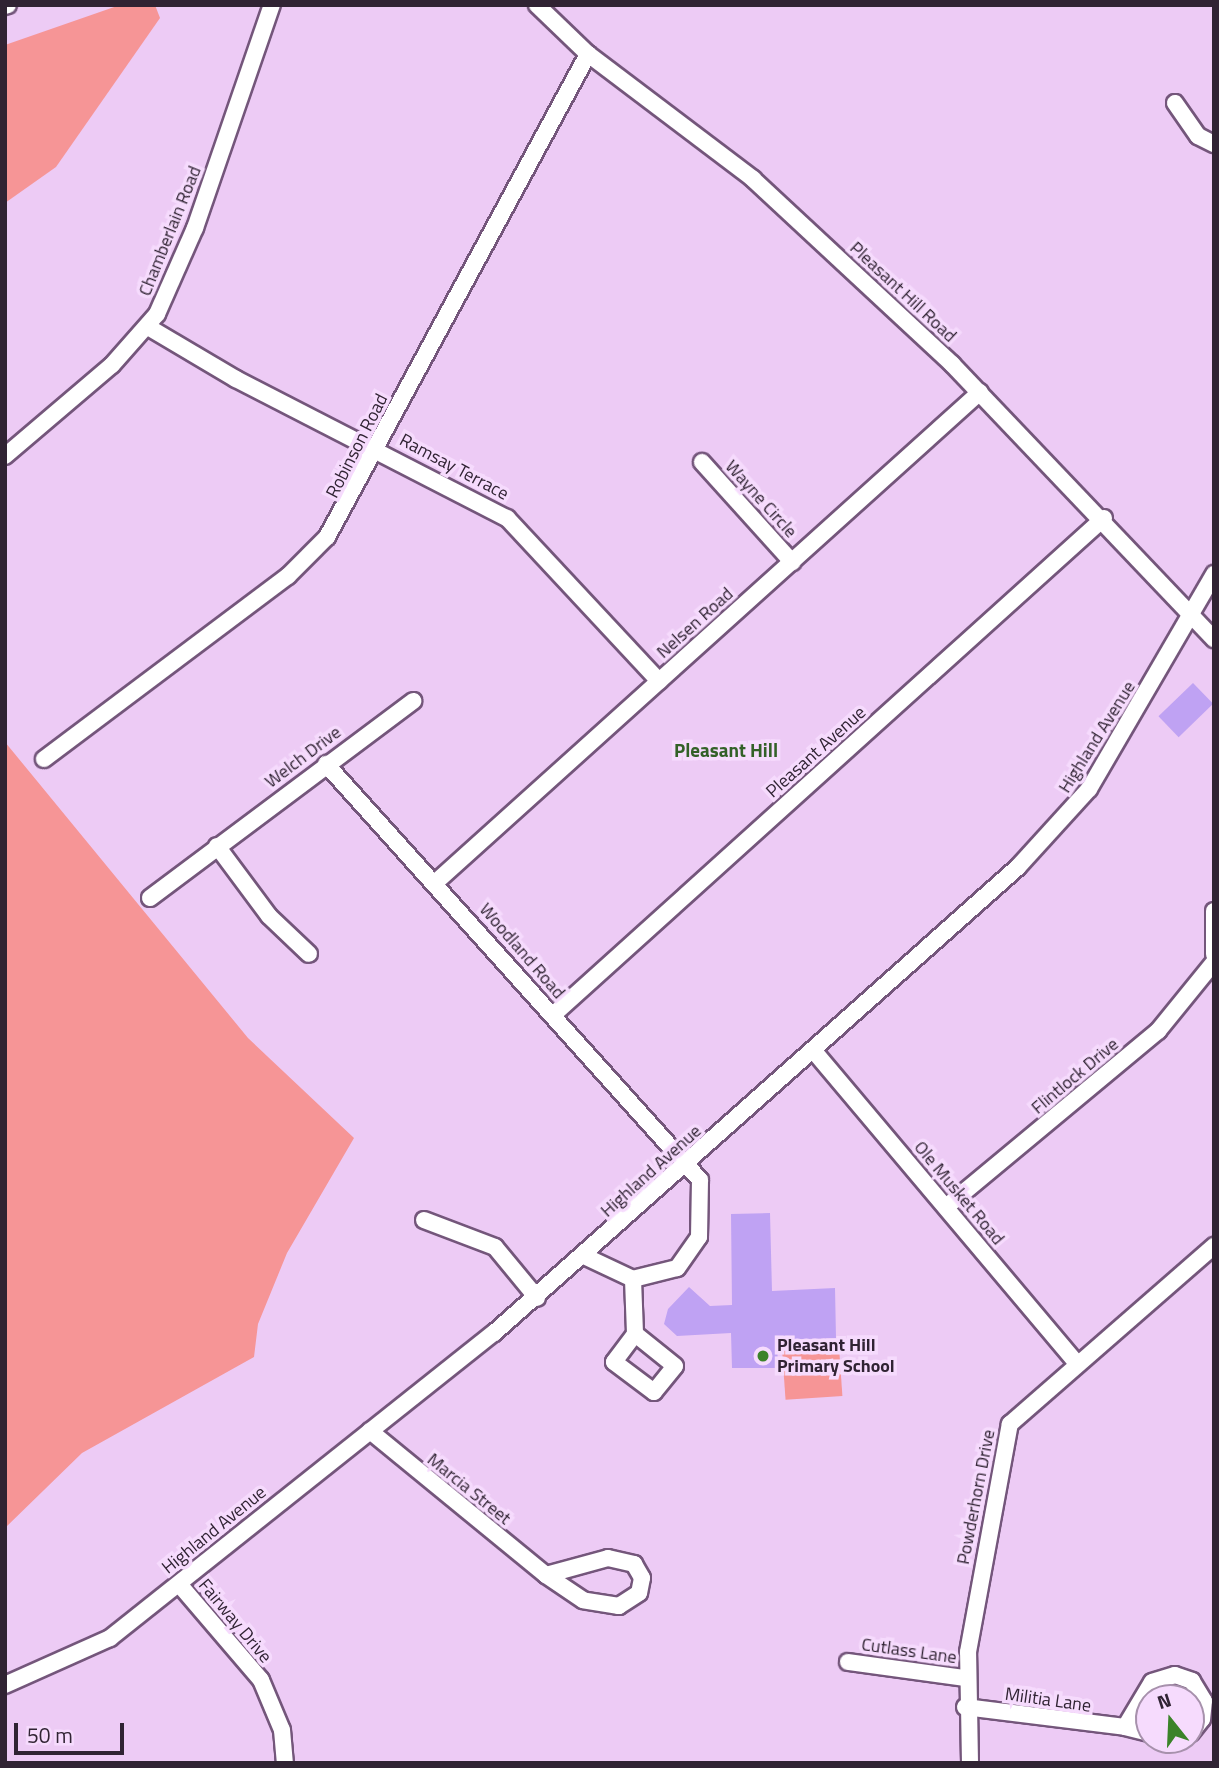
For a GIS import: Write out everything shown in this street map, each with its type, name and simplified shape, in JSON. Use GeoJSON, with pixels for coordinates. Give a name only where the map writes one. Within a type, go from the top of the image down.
{"type":"FeatureCollection","features":[{"type":"Feature","properties":{"kind":"street","name":"Chamberlain Road"},"geometry":{"type":"LineString","coordinates":[[5,456],[148,327],[195,228],[272,5]]}},
{"type":"Feature","properties":{"kind":"street","name":"Pleasant Hill Road"},"geometry":{"type":"LineString","coordinates":[[537,5],[588,54],[753,179],[981,392],[1104,519],[1214,639]]}},
{"type":"Feature","properties":{"kind":"street","name":"Robinson Road"},"geometry":{"type":"LineString","coordinates":[[44,759],[309,558],[344,513],[539,135],[588,54]]}},
{"type":"Feature","properties":{"kind":"street"},"geometry":{"type":"LineString","coordinates":[[1175,103],[1198,136],[1214,144]]}},
{"type":"Feature","properties":{"kind":"street","name":"Ramsay Terrace"},"geometry":{"type":"LineString","coordinates":[[148,327],[236,379],[379,449],[507,517],[659,681]]}},
{"type":"Feature","properties":{"kind":"street","name":"Nelsen Road"},"geometry":{"type":"LineString","coordinates":[[436,882],[981,392]]}},
{"type":"Feature","properties":{"kind":"street","name":"Wayne Circle"},"geometry":{"type":"LineString","coordinates":[[702,462],[792,562]]}},
{"type":"Feature","properties":{"kind":"street","name":"Pleasant Avenue"},"geometry":{"type":"LineString","coordinates":[[553,1015],[1104,519]]}},
{"type":"Feature","properties":{"kind":"street","name":"Highland Avenue"},"geometry":{"type":"LineString","coordinates":[[5,1685],[92,1649],[178,1584],[537,1297],[687,1165],[1063,822],[1121,741],[1214,575]]}},
{"type":"Feature","properties":{"kind":"street","name":"Welch Drive"},"geometry":{"type":"LineString","coordinates":[[150,898],[412,701]]}},
{"type":"Feature","properties":{"kind":"street","name":"Woodland Road"},"geometry":{"type":"LineString","coordinates":[[326,764],[436,882],[700,1180],[704,1199],[692,1254],[670,1272],[633,1279]]}},
{"type":"Feature","properties":{"kind":"street"},"geometry":{"type":"LineString","coordinates":[[217,846],[269,916],[309,954]]}},
{"type":"Feature","properties":{"kind":"street"},"geometry":{"type":"LineString","coordinates":[[1214,911],[1214,954]]}},
{"type":"Feature","properties":{"kind":"street","name":"Flintlock Drive"},"geometry":{"type":"LineString","coordinates":[[946,1207],[1158,1031],[1214,962]]}},
{"type":"Feature","properties":{"kind":"street","name":"Ole Musket Road"},"geometry":{"type":"LineString","coordinates":[[813,1050],[1076,1362]]}},
{"type":"Feature","properties":{"kind":"street"},"geometry":{"type":"LineString","coordinates":[[425,1220],[495,1247],[537,1297]]}},
{"type":"Feature","properties":{"kind":"street","name":"Powderhorn Drive"},"geometry":{"type":"LineString","coordinates":[[970,1763],[965,1678],[1010,1424],[1076,1362],[1214,1246]]}},
{"type":"Feature","properties":{"kind":"street"},"geometry":{"type":"LineString","coordinates":[[584,1256],[633,1279],[635,1334]]}},
{"type":"Feature","properties":{"kind":"street","name":"Marcia Street"},"geometry":{"type":"LineString","coordinates":[[370,1431],[546,1575],[583,1600],[608,1607],[630,1601],[642,1578],[634,1564],[608,1558],[546,1575]]}},
{"type":"Feature","properties":{"kind":"street","name":"Fairway Drive"},"geometry":{"type":"LineString","coordinates":[[178,1584],[261,1680],[276,1713],[285,1763]]}},
{"type":"Feature","properties":{"kind":"street","name":"Cutlass Lane"},"geometry":{"type":"LineString","coordinates":[[848,1662],[965,1678]]}},
{"type":"Feature","properties":{"kind":"street"},"geometry":{"type":"LineString","coordinates":[[1151,1684],[1175,1675],[1194,1684]]}},
{"type":"Feature","properties":{"kind":"street","name":"Militia Lane"},"geometry":{"type":"LineString","coordinates":[[965,1707],[1135,1730]]}},
{"type":"Feature","properties":{"kind":"street"},"geometry":{"type":"LineString","coordinates":[[1125,1727],[1135,1710]]}},
{"type":"Feature","properties":{"kind":"shaded area"},"geometry":{"type":"Polygon","coordinates":[[[120,5],[155,5],[160,18],[56,167],[5,203],[5,45],[120,5]]]}},
{"type":"Feature","properties":{"kind":"shaded area"},"geometry":{"type":"Polygon","coordinates":[[[5,742],[248,1038],[354,1138],[287,1253],[258,1324],[254,1357],[82,1453],[5,1528],[5,742]]]}},
{"type":"Feature","properties":{"kind":"shaded area"},"geometry":{"type":"Polygon","coordinates":[[[839,1347],[842,1396],[786,1400],[782,1351],[839,1347]]]}},
{"type":"Feature","properties":{"kind":"building"},"geometry":{"type":"Polygon","coordinates":[[[1193,683],[1213,704],[1179,737],[1158,716],[1193,683]]]}},
{"type":"Feature","properties":{"kind":"building"},"geometry":{"type":"Polygon","coordinates":[[[770,1213],[772,1291],[835,1288],[836,1338],[777,1340],[778,1368],[732,1368],[731,1333],[677,1336],[664,1324],[668,1309],[689,1287],[710,1306],[732,1305],[731,1214],[770,1213]]]}},
{"type":"Feature","properties":{"kind":"place","name":"Pleasant Hill Primary School"},"geometry":{"type":"Point","coordinates":[763,1356]}},
{"type":"Feature","properties":{"kind":"district","name":"Pleasant Hill"},"geometry":{"type":"Point","coordinates":[726,750]}}]}
